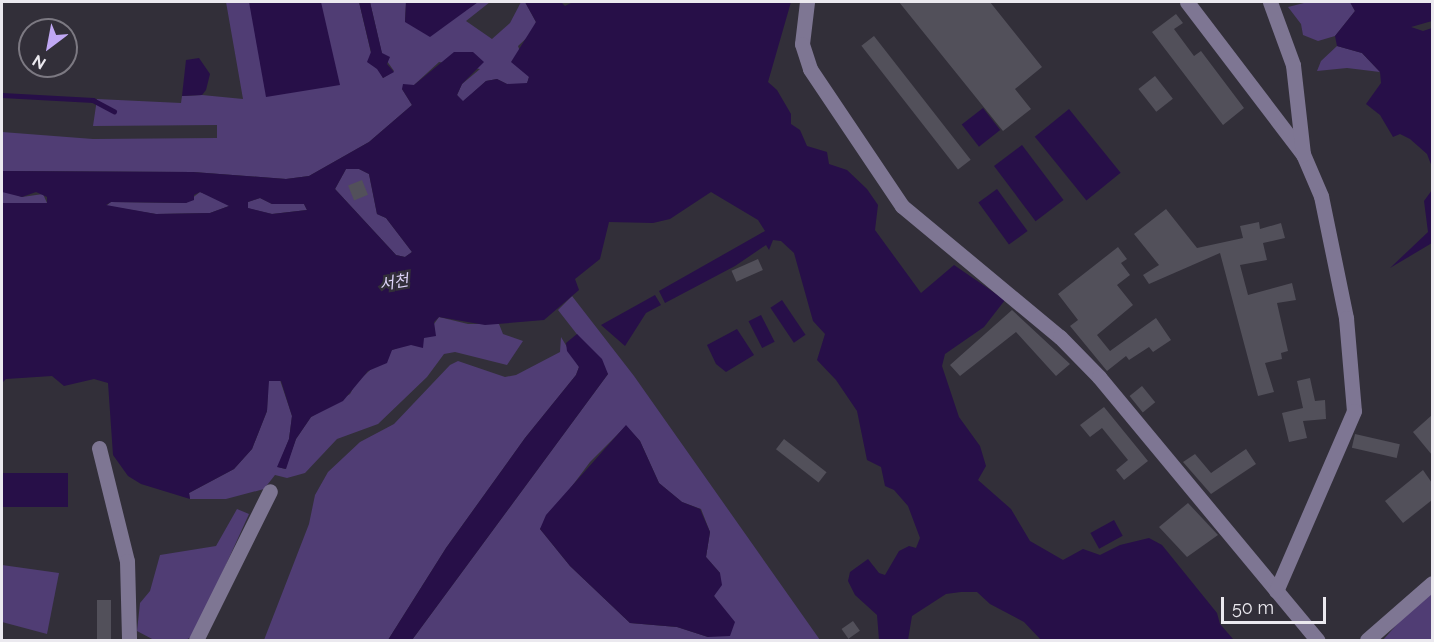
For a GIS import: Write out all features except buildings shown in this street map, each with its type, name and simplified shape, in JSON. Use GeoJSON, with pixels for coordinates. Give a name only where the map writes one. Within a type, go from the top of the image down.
{"type":"FeatureCollection","features":[{"type":"Feature","properties":{"kind":"street"},"geometry":{"type":"LineString","coordinates":[[807,2],[802,44],[810,69],[902,206],[1060,337],[1099,377],[1317,640]]}},
{"type":"Feature","properties":{"kind":"street"},"geometry":{"type":"LineString","coordinates":[[1187,2],[1303,154],[1321,196],[1346,318],[1354,411],[1276,591]]}},
{"type":"Feature","properties":{"kind":"street"},"geometry":{"type":"LineString","coordinates":[[1270,2],[1293,65],[1303,154]]}},
{"type":"Feature","properties":{"kind":"street"},"geometry":{"type":"LineString","coordinates":[[99,448],[127,561],[129,640]]}},
{"type":"Feature","properties":{"kind":"street"},"geometry":{"type":"LineString","coordinates":[[196,640],[270,491]]}},
{"type":"Feature","properties":{"kind":"street"},"geometry":{"type":"LineString","coordinates":[[1367,640],[1432,583]]}},
{"type":"Feature","properties":{"kind":"shaded area"},"geometry":{"type":"Polygon","coordinates":[[[226,2],[359,2],[371,53],[383,78],[394,71],[382,54],[370,2],[406,2],[405,22],[457,16],[478,2],[490,2],[466,21],[492,39],[510,23],[521,2],[525,2],[536,22],[532,33],[518,46],[529,77],[527,84],[507,84],[497,79],[486,81],[463,102],[457,95],[462,84],[480,69],[439,62],[414,85],[402,89],[412,105],[369,142],[309,176],[286,179],[193,172],[2,171],[2,132],[93,139],[217,138],[217,125],[93,126],[97,99],[181,103],[182,96],[202,95],[243,99],[226,2]]]}},
{"type":"Feature","properties":{"kind":"shaded area"},"geometry":{"type":"Polygon","coordinates":[[[1308,2],[1350,2],[1355,11],[1335,36],[1318,41],[1303,35],[1301,24],[1288,7],[1308,2]]]}},
{"type":"Feature","properties":{"kind":"shaded area"},"geometry":{"type":"Polygon","coordinates":[[[1337,46],[1362,53],[1380,72],[1347,68],[1317,71],[1321,61],[1337,46]]]}},
{"type":"Feature","properties":{"kind":"shaded area"},"geometry":{"type":"Polygon","coordinates":[[[346,169],[359,169],[369,174],[377,214],[386,218],[412,252],[405,257],[396,255],[335,189],[346,169]]]}},
{"type":"Feature","properties":{"kind":"shaded area"},"geometry":{"type":"Polygon","coordinates":[[[3,190],[22,197],[43,194],[47,203],[2,203],[3,190]]]}},
{"type":"Feature","properties":{"kind":"shaded area"},"geometry":{"type":"Polygon","coordinates":[[[200,192],[227,202],[229,206],[210,213],[156,214],[106,206],[111,202],[186,203],[200,192]]]}},
{"type":"Feature","properties":{"kind":"shaded area"},"geometry":{"type":"Polygon","coordinates":[[[260,198],[272,204],[304,204],[307,210],[272,214],[247,208],[248,202],[260,198]]]}},
{"type":"Feature","properties":{"kind":"shaded area"},"geometry":{"type":"Polygon","coordinates":[[[572,296],[634,376],[820,640],[412,640],[608,374],[558,310],[572,296]],[[626,426],[590,462],[540,529],[570,566],[630,623],[677,627],[708,637],[724,611],[714,596],[720,573],[706,557],[710,532],[701,509],[682,502],[659,483],[640,441],[626,426]]]}},
{"type":"Feature","properties":{"kind":"shaded area"},"geometry":{"type":"Polygon","coordinates":[[[439,317],[468,324],[499,324],[503,334],[523,341],[507,365],[455,352],[444,354],[427,377],[378,424],[337,439],[305,473],[287,478],[275,475],[264,489],[226,499],[190,499],[189,493],[234,469],[252,449],[267,411],[268,381],[280,380],[292,416],[289,439],[278,467],[285,469],[296,439],[311,417],[350,394],[356,383],[392,350],[424,338],[439,317]]]}},
{"type":"Feature","properties":{"kind":"shaded area"},"geometry":{"type":"Polygon","coordinates":[[[561,337],[579,367],[576,375],[525,438],[446,548],[388,640],[264,640],[309,524],[315,495],[328,472],[360,442],[394,424],[450,365],[458,361],[505,377],[516,375],[560,352],[561,337]]]}},
{"type":"Feature","properties":{"kind":"shaded area"},"geometry":{"type":"Polygon","coordinates":[[[237,509],[249,514],[194,635],[186,640],[154,640],[137,631],[140,603],[150,591],[160,555],[216,546],[237,509]]]}},
{"type":"Feature","properties":{"kind":"shaded area"},"geometry":{"type":"Polygon","coordinates":[[[2,565],[59,573],[47,634],[2,622],[2,565]]]}},
{"type":"Feature","properties":{"kind":"shaded area"},"geometry":{"type":"Polygon","coordinates":[[[1432,591],[1432,640],[1383,640],[1407,613],[1432,591]]]}},
{"type":"Feature","properties":{"kind":"water"},"geometry":{"type":"Polygon","coordinates":[[[249,2],[321,2],[340,85],[266,97],[249,2]]]}},
{"type":"Feature","properties":{"kind":"water"},"geometry":{"type":"Polygon","coordinates":[[[359,2],[370,2],[382,53],[390,57],[387,64],[394,72],[383,78],[377,69],[367,62],[371,52],[359,2]]]}},
{"type":"Feature","properties":{"kind":"water"},"geometry":{"type":"Polygon","coordinates":[[[406,2],[478,2],[430,37],[405,22],[406,2]]]}},
{"type":"Feature","properties":{"kind":"water","name":"서천"},"geometry":{"type":"Polygon","coordinates":[[[525,2],[561,2],[565,6],[573,2],[791,2],[768,82],[777,90],[791,114],[791,124],[800,130],[807,146],[827,152],[829,164],[847,170],[867,189],[878,205],[875,230],[921,293],[954,265],[1005,300],[984,327],[945,354],[942,366],[959,417],[980,446],[986,466],[978,480],[1011,509],[1030,541],[1063,560],[1083,549],[1100,555],[1120,545],[1149,538],[1162,545],[1217,613],[1220,624],[1233,639],[1243,640],[1041,640],[1024,622],[990,604],[977,592],[961,592],[946,594],[912,616],[908,640],[879,640],[877,615],[855,595],[848,581],[850,572],[868,559],[879,573],[885,575],[899,551],[909,546],[916,548],[920,538],[908,506],[894,490],[885,486],[881,467],[867,460],[857,411],[836,380],[817,360],[825,334],[813,321],[794,253],[781,241],[773,240],[769,250],[766,245],[735,266],[665,303],[659,291],[765,231],[758,220],[711,192],[670,219],[653,223],[609,222],[600,259],[575,279],[579,290],[544,320],[485,325],[439,317],[434,322],[436,336],[424,338],[423,348],[411,345],[392,350],[387,363],[368,371],[343,401],[311,417],[296,439],[286,469],[277,467],[289,439],[292,416],[281,381],[269,381],[267,411],[252,449],[234,469],[189,493],[190,499],[141,484],[128,476],[113,455],[108,383],[94,379],[64,386],[52,376],[6,379],[2,383],[2,203],[47,203],[47,197],[36,192],[22,197],[2,192],[2,171],[193,172],[286,179],[309,176],[369,142],[412,105],[402,89],[403,84],[414,85],[454,52],[473,52],[484,62],[462,84],[457,95],[463,101],[486,81],[497,79],[507,84],[527,83],[529,77],[511,62],[536,22],[525,2]],[[346,169],[335,189],[396,255],[405,257],[412,252],[386,218],[377,214],[369,174],[359,169],[346,169]],[[200,192],[194,195],[194,200],[186,203],[111,202],[106,205],[156,214],[210,213],[229,206],[200,192]],[[260,198],[248,202],[248,208],[272,214],[307,210],[304,204],[272,204],[260,198]]]}},
{"type":"Feature","properties":{"kind":"water"},"geometry":{"type":"Polygon","coordinates":[[[1350,2],[1432,2],[1432,21],[1411,27],[1423,31],[1432,28],[1432,167],[1427,154],[1410,139],[1400,134],[1393,137],[1380,115],[1366,104],[1381,83],[1380,72],[1362,53],[1337,46],[1335,36],[1355,11],[1350,2]]]}},
{"type":"Feature","properties":{"kind":"water"},"geometry":{"type":"Polygon","coordinates":[[[199,58],[210,74],[206,90],[202,95],[182,96],[186,60],[199,58]]]}},
{"type":"Feature","properties":{"kind":"water"},"geometry":{"type":"Polygon","coordinates":[[[983,108],[1000,130],[979,147],[962,125],[983,108]]]}},
{"type":"Feature","properties":{"kind":"water"},"geometry":{"type":"Polygon","coordinates":[[[1069,109],[1121,173],[1086,200],[1035,137],[1069,109]]]}},
{"type":"Feature","properties":{"kind":"water"},"geometry":{"type":"Polygon","coordinates":[[[1022,145],[1064,200],[1036,221],[994,166],[1022,145]]]}},
{"type":"Feature","properties":{"kind":"water"},"geometry":{"type":"Polygon","coordinates":[[[997,189],[1028,231],[1009,245],[978,203],[997,189]]]}},
{"type":"Feature","properties":{"kind":"water"},"geometry":{"type":"Polygon","coordinates":[[[1432,190],[1432,243],[1390,268],[1428,232],[1424,201],[1432,190]]]}},
{"type":"Feature","properties":{"kind":"water"},"geometry":{"type":"Polygon","coordinates":[[[655,295],[661,305],[646,313],[625,346],[601,325],[655,295]]]}},
{"type":"Feature","properties":{"kind":"water"},"geometry":{"type":"Polygon","coordinates":[[[782,300],[805,335],[794,343],[770,308],[782,300]]]}},
{"type":"Feature","properties":{"kind":"water"},"geometry":{"type":"Polygon","coordinates":[[[761,315],[775,342],[762,348],[749,321],[761,315]]]}},
{"type":"Feature","properties":{"kind":"water"},"geometry":{"type":"Polygon","coordinates":[[[737,329],[754,355],[726,372],[716,364],[707,345],[737,329]]]}},
{"type":"Feature","properties":{"kind":"water"},"geometry":{"type":"Polygon","coordinates":[[[577,334],[602,359],[608,374],[412,640],[388,640],[446,548],[525,438],[576,375],[579,367],[567,351],[566,343],[577,334]]]}},
{"type":"Feature","properties":{"kind":"water"},"geometry":{"type":"Polygon","coordinates":[[[626,425],[640,441],[659,483],[682,502],[700,509],[710,532],[706,557],[720,573],[722,585],[714,596],[735,622],[730,636],[708,637],[677,627],[630,623],[570,566],[540,529],[546,515],[626,425]]]}},
{"type":"Feature","properties":{"kind":"water"},"geometry":{"type":"Polygon","coordinates":[[[2,473],[68,473],[68,507],[2,507],[2,473]]]}},
{"type":"Feature","properties":{"kind":"water"},"geometry":{"type":"Polygon","coordinates":[[[1114,520],[1123,536],[1099,549],[1090,533],[1114,520]]]}},
{"type":"Feature","properties":{"kind":"waterway"},"geometry":{"type":"LineString","coordinates":[[2,95],[93,100],[114,111]]}}]}
